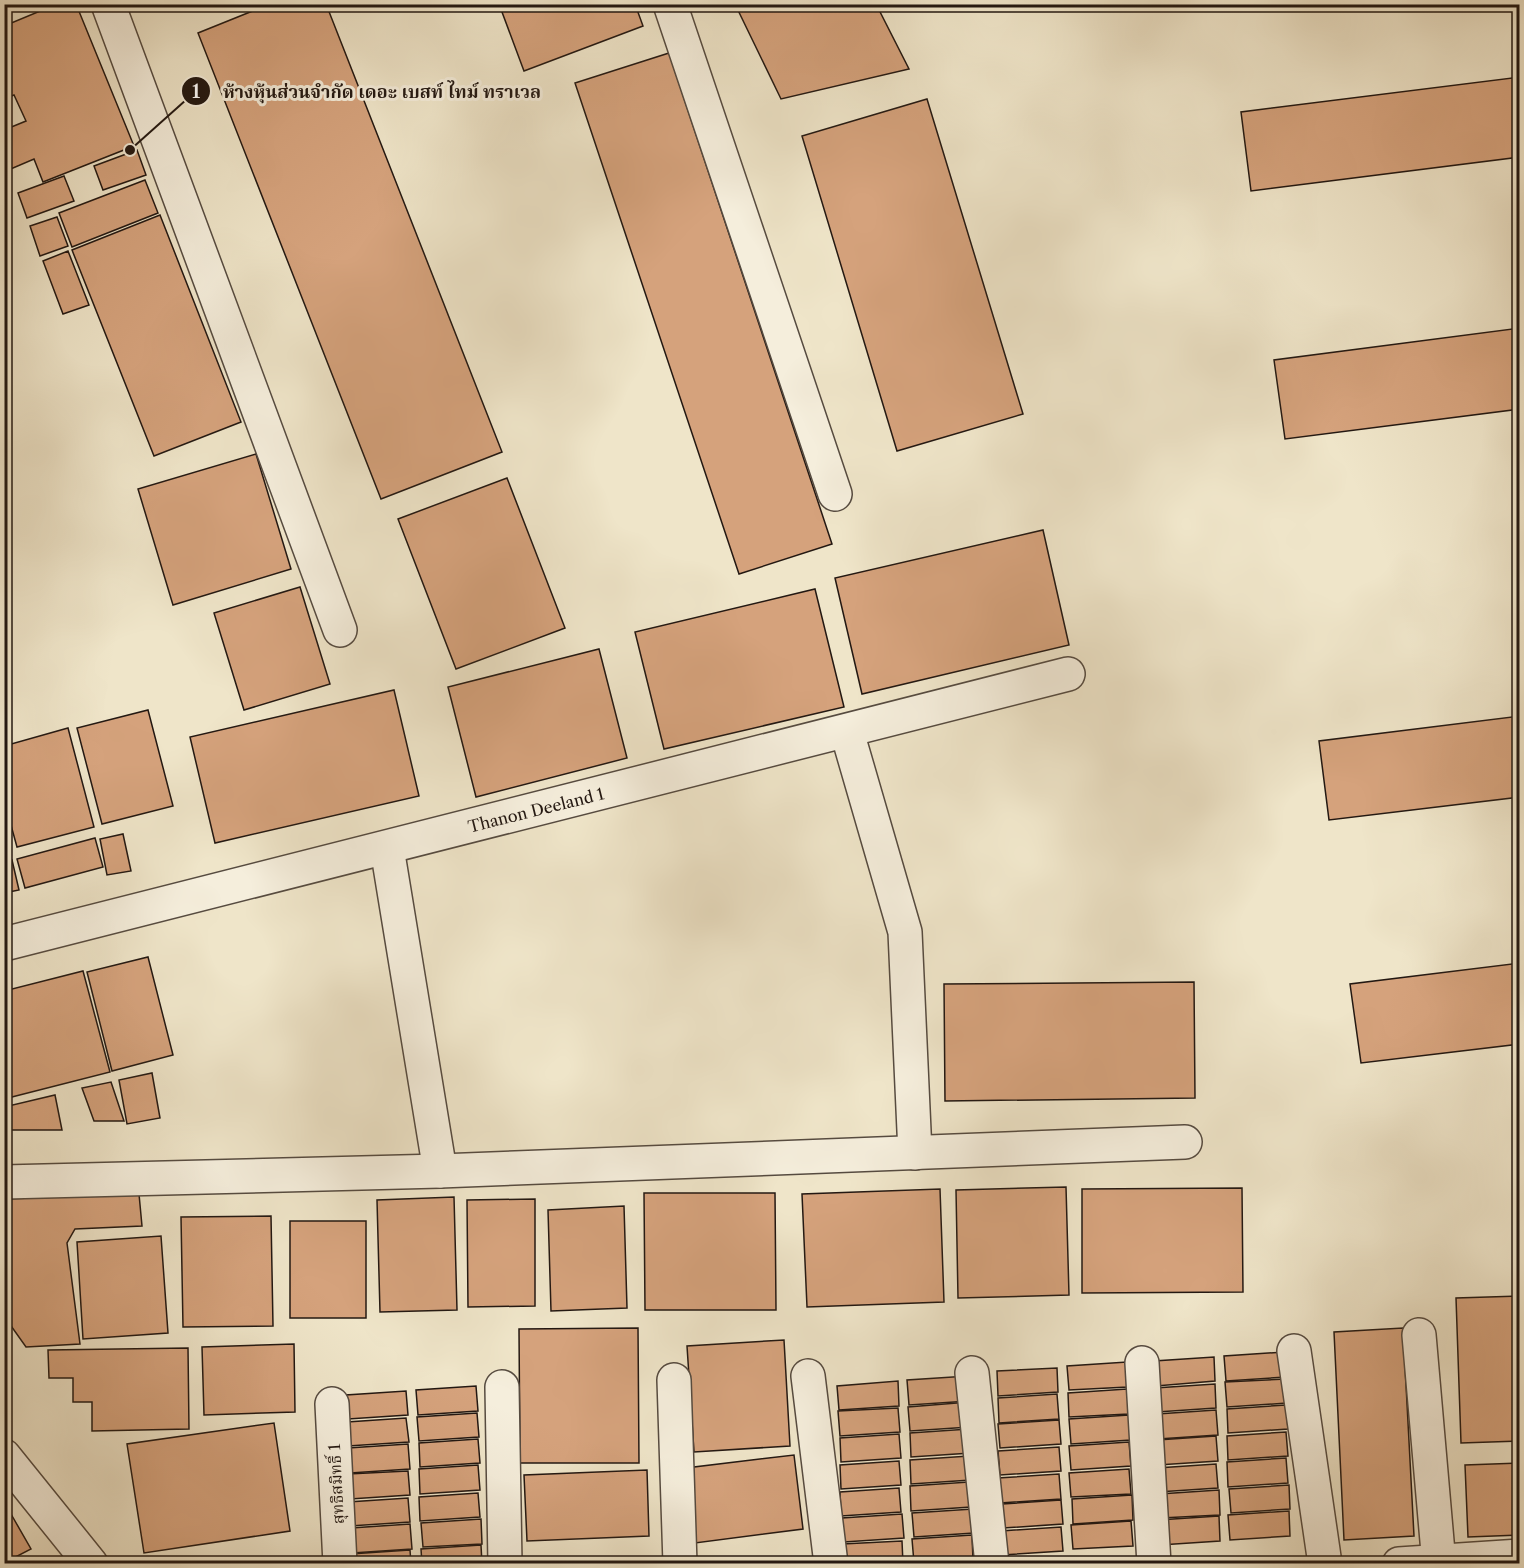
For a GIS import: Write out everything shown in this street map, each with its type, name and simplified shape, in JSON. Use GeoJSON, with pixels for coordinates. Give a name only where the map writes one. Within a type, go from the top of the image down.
{"type":"FeatureCollection","features":[{"type":"Feature","properties":{"kind":"street"},"geometry":{"type":"LineString","coordinates":[[108,4],[340,630]]}},
{"type":"Feature","properties":{"kind":"street"},"geometry":{"type":"LineString","coordinates":[[670,4],[835,494]]}},
{"type":"Feature","properties":{"kind":"street","name":"Thanon Deeland 1"},"geometry":{"type":"LineString","coordinates":[[4,944],[847,732],[1068,674]]}},
{"type":"Feature","properties":{"kind":"street"},"geometry":{"type":"LineString","coordinates":[[847,732],[905,932],[915,1153]]}},
{"type":"Feature","properties":{"kind":"street"},"geometry":{"type":"LineString","coordinates":[[387,848],[440,1171]]}},
{"type":"Feature","properties":{"kind":"street"},"geometry":{"type":"LineString","coordinates":[[4,1182],[440,1171],[1185,1142]]}},
{"type":"Feature","properties":{"kind":"street"},"geometry":{"type":"LineString","coordinates":[[1419,1335],[1439,1562]]}},
{"type":"Feature","properties":{"kind":"street"},"geometry":{"type":"LineString","coordinates":[[1294,1351],[1325,1563]]}},
{"type":"Feature","properties":{"kind":"street"},"geometry":{"type":"LineString","coordinates":[[1142,1363],[1154,1563]]}},
{"type":"Feature","properties":{"kind":"street"},"geometry":{"type":"LineString","coordinates":[[972,1373],[992,1563]]}},
{"type":"Feature","properties":{"kind":"street"},"geometry":{"type":"LineString","coordinates":[[808,1376],[831,1563]]}},
{"type":"Feature","properties":{"kind":"street"},"geometry":{"type":"LineString","coordinates":[[674,1380],[680,1563]]}},
{"type":"Feature","properties":{"kind":"street"},"geometry":{"type":"LineString","coordinates":[[502,1387],[505,1563]]}},
{"type":"Feature","properties":{"kind":"street","name":"สุทธิสมิทธิ์ 1"},"geometry":{"type":"LineString","coordinates":[[332,1404],[340,1563]]}},
{"type":"Feature","properties":{"kind":"street"},"geometry":{"type":"LineString","coordinates":[[4,1456],[91,1563]]}},
{"type":"Feature","properties":{"kind":"street"},"geometry":{"type":"LineString","coordinates":[[1399,1563],[1520,1556]]}},
{"type":"Feature","properties":{"kind":"building"},"geometry":{"type":"Polygon","coordinates":[[[57,4],[76,4],[134,146],[43,182],[34,159],[6,171],[4,166],[4,130],[26,121],[14,95],[4,99],[4,26],[57,4]]]}},
{"type":"Feature","properties":{"kind":"building"},"geometry":{"type":"Polygon","coordinates":[[[270,4],[326,4],[502,452],[381,499],[198,33],[270,4]]]}},
{"type":"Feature","properties":{"kind":"building"},"geometry":{"type":"Polygon","coordinates":[[[499,4],[635,4],[643,26],[524,71],[499,4]]]}},
{"type":"Feature","properties":{"kind":"building"},"geometry":{"type":"Polygon","coordinates":[[[735,4],[876,4],[909,69],[781,99],[735,4]]]}},
{"type":"Feature","properties":{"kind":"building"},"geometry":{"type":"Polygon","coordinates":[[[669,53],[832,544],[739,574],[575,83],[669,53]]]}},
{"type":"Feature","properties":{"kind":"building"},"geometry":{"type":"Polygon","coordinates":[[[1520,77],[1520,157],[1251,191],[1241,112],[1520,77]]]}},
{"type":"Feature","properties":{"kind":"building"},"geometry":{"type":"Polygon","coordinates":[[[927,99],[1023,414],[897,451],[802,136],[927,99]]]}},
{"type":"Feature","properties":{"kind":"building"},"geometry":{"type":"Polygon","coordinates":[[[137,150],[146,175],[103,190],[94,166],[137,150]]]}},
{"type":"Feature","properties":{"kind":"building"},"geometry":{"type":"Polygon","coordinates":[[[64,176],[74,201],[27,218],[18,193],[64,176]]]}},
{"type":"Feature","properties":{"kind":"building"},"geometry":{"type":"Polygon","coordinates":[[[145,180],[158,213],[72,247],[59,213],[145,180]]]}},
{"type":"Feature","properties":{"kind":"building"},"geometry":{"type":"Polygon","coordinates":[[[160,215],[241,422],[154,456],[72,250],[160,215]]]}},
{"type":"Feature","properties":{"kind":"building"},"geometry":{"type":"Polygon","coordinates":[[[57,217],[68,246],[40,256],[30,226],[57,217]]]}},
{"type":"Feature","properties":{"kind":"building"},"geometry":{"type":"Polygon","coordinates":[[[68,251],[89,305],[63,314],[43,261],[68,251]]]}},
{"type":"Feature","properties":{"kind":"building"},"geometry":{"type":"Polygon","coordinates":[[[1520,328],[1520,409],[1285,439],[1274,360],[1520,328]]]}},
{"type":"Feature","properties":{"kind":"building"},"geometry":{"type":"Polygon","coordinates":[[[256,454],[291,569],[173,605],[138,489],[256,454]]]}},
{"type":"Feature","properties":{"kind":"building"},"geometry":{"type":"Polygon","coordinates":[[[507,478],[565,628],[456,669],[398,519],[507,478]]]}},
{"type":"Feature","properties":{"kind":"building"},"geometry":{"type":"Polygon","coordinates":[[[1043,530],[1069,645],[862,694],[835,578],[1043,530]]]}},
{"type":"Feature","properties":{"kind":"building"},"geometry":{"type":"Polygon","coordinates":[[[300,587],[330,684],[244,710],[214,613],[300,587]]]}},
{"type":"Feature","properties":{"kind":"building"},"geometry":{"type":"Polygon","coordinates":[[[815,589],[844,707],[664,749],[635,632],[815,589]]]}},
{"type":"Feature","properties":{"kind":"building"},"geometry":{"type":"Polygon","coordinates":[[[599,649],[627,758],[476,797],[448,687],[599,649]]]}},
{"type":"Feature","properties":{"kind":"building"},"geometry":{"type":"Polygon","coordinates":[[[394,690],[419,796],[215,843],[190,737],[394,690]]]}},
{"type":"Feature","properties":{"kind":"building"},"geometry":{"type":"Polygon","coordinates":[[[148,710],[173,806],[102,824],[77,728],[148,710]]]}},
{"type":"Feature","properties":{"kind":"building"},"geometry":{"type":"Polygon","coordinates":[[[1520,716],[1520,797],[1329,820],[1319,741],[1520,716]]]}},
{"type":"Feature","properties":{"kind":"building"},"geometry":{"type":"Polygon","coordinates":[[[68,728],[94,827],[17,847],[4,800],[4,746],[68,728]]]}},
{"type":"Feature","properties":{"kind":"building"},"geometry":{"type":"Polygon","coordinates":[[[123,834],[131,871],[107,875],[100,839],[123,834]]]}},
{"type":"Feature","properties":{"kind":"building"},"geometry":{"type":"Polygon","coordinates":[[[95,838],[103,867],[25,888],[17,859],[95,838]]]}},
{"type":"Feature","properties":{"kind":"building"},"geometry":{"type":"Polygon","coordinates":[[[12,860],[19,890],[4,893],[4,862],[12,860]]]}},
{"type":"Feature","properties":{"kind":"building"},"geometry":{"type":"Polygon","coordinates":[[[148,957],[173,1055],[112,1071],[87,972],[148,957]]]}},
{"type":"Feature","properties":{"kind":"building"},"geometry":{"type":"Polygon","coordinates":[[[1520,963],[1520,1044],[1361,1063],[1350,984],[1520,963]]]}},
{"type":"Feature","properties":{"kind":"building"},"geometry":{"type":"Polygon","coordinates":[[[83,971],[110,1072],[4,1099],[4,991],[83,971]]]}},
{"type":"Feature","properties":{"kind":"building"},"geometry":{"type":"Polygon","coordinates":[[[1194,982],[1195,1098],[945,1101],[944,984],[1194,982]]]}},
{"type":"Feature","properties":{"kind":"building"},"geometry":{"type":"Polygon","coordinates":[[[152,1073],[160,1118],[127,1124],[119,1080],[152,1073]]]}},
{"type":"Feature","properties":{"kind":"building"},"geometry":{"type":"Polygon","coordinates":[[[111,1082],[124,1121],[94,1121],[82,1088],[111,1082]]]}},
{"type":"Feature","properties":{"kind":"building"},"geometry":{"type":"Polygon","coordinates":[[[55,1095],[62,1130],[4,1130],[4,1107],[55,1095]]]}},
{"type":"Feature","properties":{"kind":"building"},"geometry":{"type":"Polygon","coordinates":[[[1066,1187],[1069,1295],[958,1298],[956,1190],[1066,1187]]]}},
{"type":"Feature","properties":{"kind":"building"},"geometry":{"type":"Polygon","coordinates":[[[1242,1188],[1243,1292],[1082,1293],[1082,1189],[1242,1188]]]}},
{"type":"Feature","properties":{"kind":"building"},"geometry":{"type":"Polygon","coordinates":[[[940,1189],[944,1302],[807,1307],[802,1194],[940,1189]]]}},
{"type":"Feature","properties":{"kind":"building"},"geometry":{"type":"Polygon","coordinates":[[[644,1193],[775,1193],[776,1310],[645,1310],[644,1193]]]}},
{"type":"Feature","properties":{"kind":"building"},"geometry":{"type":"Polygon","coordinates":[[[139,1194],[142,1226],[75,1229],[67,1243],[80,1344],[26,1347],[4,1316],[4,1199],[139,1194]]]}},
{"type":"Feature","properties":{"kind":"building"},"geometry":{"type":"Polygon","coordinates":[[[454,1197],[457,1310],[380,1312],[377,1200],[454,1197]]]}},
{"type":"Feature","properties":{"kind":"building"},"geometry":{"type":"Polygon","coordinates":[[[535,1199],[535,1306],[468,1307],[467,1200],[535,1199]]]}},
{"type":"Feature","properties":{"kind":"building"},"geometry":{"type":"Polygon","coordinates":[[[624,1206],[627,1308],[551,1311],[548,1210],[624,1206]]]}},
{"type":"Feature","properties":{"kind":"building"},"geometry":{"type":"Polygon","coordinates":[[[271,1216],[273,1326],[183,1327],[181,1217],[271,1216]]]}},
{"type":"Feature","properties":{"kind":"building"},"geometry":{"type":"Polygon","coordinates":[[[290,1221],[366,1221],[366,1318],[290,1318],[290,1221]]]}},
{"type":"Feature","properties":{"kind":"building"},"geometry":{"type":"Polygon","coordinates":[[[161,1236],[168,1333],[83,1339],[77,1242],[161,1236]]]}},
{"type":"Feature","properties":{"kind":"building"},"geometry":{"type":"Polygon","coordinates":[[[1520,1296],[1520,1441],[1461,1443],[1456,1298],[1520,1296]]]}},
{"type":"Feature","properties":{"kind":"building"},"geometry":{"type":"Polygon","coordinates":[[[638,1328],[639,1463],[520,1463],[519,1329],[638,1328]]]}},
{"type":"Feature","properties":{"kind":"building"},"geometry":{"type":"Polygon","coordinates":[[[1403,1328],[1414,1536],[1344,1540],[1334,1332],[1403,1328]]]}},
{"type":"Feature","properties":{"kind":"building"},"geometry":{"type":"Polygon","coordinates":[[[784,1340],[790,1446],[694,1452],[687,1346],[784,1340]]]}},
{"type":"Feature","properties":{"kind":"building"},"geometry":{"type":"Polygon","coordinates":[[[294,1344],[295,1412],[204,1415],[202,1347],[294,1344]]]}},
{"type":"Feature","properties":{"kind":"building"},"geometry":{"type":"Polygon","coordinates":[[[188,1348],[189,1429],[92,1431],[92,1402],[73,1402],[73,1378],[49,1378],[48,1350],[188,1348]]]}},
{"type":"Feature","properties":{"kind":"building"},"geometry":{"type":"Polygon","coordinates":[[[1284,1352],[1286,1377],[1226,1381],[1224,1356],[1284,1352]]]}},
{"type":"Feature","properties":{"kind":"building"},"geometry":{"type":"Polygon","coordinates":[[[1214,1357],[1215,1381],[1156,1386],[1154,1361],[1214,1357]]]}},
{"type":"Feature","properties":{"kind":"building"},"geometry":{"type":"Polygon","coordinates":[[[1127,1362],[1128,1387],[1069,1390],[1067,1366],[1127,1362]]]}},
{"type":"Feature","properties":{"kind":"building"},"geometry":{"type":"Polygon","coordinates":[[[1057,1368],[1058,1392],[998,1396],[997,1371],[1057,1368]]]}},
{"type":"Feature","properties":{"kind":"building"},"geometry":{"type":"Polygon","coordinates":[[[968,1376],[969,1401],[909,1405],[907,1380],[968,1376]]]}},
{"type":"Feature","properties":{"kind":"building"},"geometry":{"type":"Polygon","coordinates":[[[1286,1379],[1287,1403],[1227,1407],[1225,1382],[1286,1379]]]}},
{"type":"Feature","properties":{"kind":"building"},"geometry":{"type":"Polygon","coordinates":[[[898,1381],[899,1406],[839,1410],[837,1386],[898,1381]]]}},
{"type":"Feature","properties":{"kind":"building"},"geometry":{"type":"Polygon","coordinates":[[[1215,1384],[1216,1408],[1157,1412],[1155,1388],[1215,1384]]]}},
{"type":"Feature","properties":{"kind":"building"},"geometry":{"type":"Polygon","coordinates":[[[476,1386],[478,1411],[418,1415],[416,1390],[476,1386]]]}},
{"type":"Feature","properties":{"kind":"building"},"geometry":{"type":"Polygon","coordinates":[[[1127,1389],[1129,1414],[1069,1417],[1068,1393],[1127,1389]]]}},
{"type":"Feature","properties":{"kind":"building"},"geometry":{"type":"Polygon","coordinates":[[[406,1391],[408,1415],[348,1419],[346,1395],[406,1391]]]}},
{"type":"Feature","properties":{"kind":"building"},"geometry":{"type":"Polygon","coordinates":[[[1057,1394],[1059,1419],[999,1423],[998,1398],[1057,1394]]]}},
{"type":"Feature","properties":{"kind":"building"},"geometry":{"type":"Polygon","coordinates":[[[969,1402],[970,1427],[910,1431],[908,1407],[969,1402]]]}},
{"type":"Feature","properties":{"kind":"building"},"geometry":{"type":"Polygon","coordinates":[[[1286,1405],[1288,1429],[1228,1433],[1227,1409],[1286,1405]]]}},
{"type":"Feature","properties":{"kind":"building"},"geometry":{"type":"Polygon","coordinates":[[[898,1408],[900,1432],[840,1436],[838,1411],[898,1408]]]}},
{"type":"Feature","properties":{"kind":"building"},"geometry":{"type":"Polygon","coordinates":[[[1216,1410],[1218,1435],[1158,1439],[1157,1414],[1216,1410]]]}},
{"type":"Feature","properties":{"kind":"building"},"geometry":{"type":"Polygon","coordinates":[[[477,1413],[479,1437],[419,1441],[417,1417],[477,1413]]]}},
{"type":"Feature","properties":{"kind":"building"},"geometry":{"type":"Polygon","coordinates":[[[1129,1415],[1131,1440],[1071,1444],[1069,1419],[1129,1415]]]}},
{"type":"Feature","properties":{"kind":"building"},"geometry":{"type":"Polygon","coordinates":[[[406,1418],[409,1442],[348,1446],[347,1422],[406,1418]]]}},
{"type":"Feature","properties":{"kind":"building"},"geometry":{"type":"Polygon","coordinates":[[[1059,1420],[1061,1444],[1000,1448],[998,1424],[1059,1420]]]}},
{"type":"Feature","properties":{"kind":"building"},"geometry":{"type":"Polygon","coordinates":[[[274,1423],[290,1531],[144,1553],[127,1444],[274,1423]]]}},
{"type":"Feature","properties":{"kind":"building"},"geometry":{"type":"Polygon","coordinates":[[[969,1429],[971,1453],[911,1457],[910,1433],[969,1429]]]}},
{"type":"Feature","properties":{"kind":"building"},"geometry":{"type":"Polygon","coordinates":[[[1286,1432],[1288,1456],[1228,1460],[1227,1436],[1286,1432]]]}},
{"type":"Feature","properties":{"kind":"building"},"geometry":{"type":"Polygon","coordinates":[[[899,1434],[901,1458],[841,1462],[840,1438],[899,1434]]]}},
{"type":"Feature","properties":{"kind":"building"},"geometry":{"type":"Polygon","coordinates":[[[1216,1436],[1218,1461],[1158,1465],[1157,1440],[1216,1436]]]}},
{"type":"Feature","properties":{"kind":"building"},"geometry":{"type":"Polygon","coordinates":[[[478,1439],[480,1463],[420,1467],[419,1443],[478,1439]]]}},
{"type":"Feature","properties":{"kind":"building"},"geometry":{"type":"Polygon","coordinates":[[[1129,1442],[1131,1466],[1071,1470],[1069,1446],[1129,1442]]]}},
{"type":"Feature","properties":{"kind":"building"},"geometry":{"type":"Polygon","coordinates":[[[408,1444],[410,1469],[350,1473],[348,1448],[408,1444]]]}},
{"type":"Feature","properties":{"kind":"building"},"geometry":{"type":"Polygon","coordinates":[[[1059,1447],[1061,1471],[1000,1475],[998,1451],[1059,1447]]]}},
{"type":"Feature","properties":{"kind":"building"},"geometry":{"type":"Polygon","coordinates":[[[794,1455],[803,1529],[695,1543],[686,1468],[794,1455]]]}},
{"type":"Feature","properties":{"kind":"building"},"geometry":{"type":"Polygon","coordinates":[[[969,1456],[971,1480],[911,1484],[910,1460],[969,1456]]]}},
{"type":"Feature","properties":{"kind":"building"},"geometry":{"type":"Polygon","coordinates":[[[1286,1458],[1288,1483],[1228,1487],[1227,1462],[1286,1458]]]}},
{"type":"Feature","properties":{"kind":"building"},"geometry":{"type":"Polygon","coordinates":[[[899,1461],[901,1485],[841,1489],[840,1465],[899,1461]]]}},
{"type":"Feature","properties":{"kind":"building"},"geometry":{"type":"Polygon","coordinates":[[[1520,1463],[1520,1535],[1468,1537],[1465,1465],[1520,1463]]]}},
{"type":"Feature","properties":{"kind":"building"},"geometry":{"type":"Polygon","coordinates":[[[1216,1464],[1218,1488],[1158,1492],[1157,1468],[1216,1464]]]}},
{"type":"Feature","properties":{"kind":"building"},"geometry":{"type":"Polygon","coordinates":[[[478,1465],[480,1490],[420,1494],[419,1469],[478,1465]]]}},
{"type":"Feature","properties":{"kind":"building"},"geometry":{"type":"Polygon","coordinates":[[[1129,1469],[1131,1494],[1071,1497],[1069,1473],[1129,1469]]]}},
{"type":"Feature","properties":{"kind":"building"},"geometry":{"type":"Polygon","coordinates":[[[647,1470],[649,1536],[527,1541],[524,1475],[647,1470]]]}},
{"type":"Feature","properties":{"kind":"building"},"geometry":{"type":"Polygon","coordinates":[[[408,1471],[410,1495],[350,1499],[348,1474],[408,1471]]]}},
{"type":"Feature","properties":{"kind":"building"},"geometry":{"type":"Polygon","coordinates":[[[1059,1474],[1061,1499],[1000,1503],[998,1478],[1059,1474]]]}},
{"type":"Feature","properties":{"kind":"building"},"geometry":{"type":"Polygon","coordinates":[[[969,1482],[971,1507],[911,1511],[910,1486],[969,1482]]]}},
{"type":"Feature","properties":{"kind":"building"},"geometry":{"type":"Polygon","coordinates":[[[1289,1485],[1290,1509],[1231,1513],[1229,1489],[1289,1485]]]}},
{"type":"Feature","properties":{"kind":"building"},"geometry":{"type":"Polygon","coordinates":[[[899,1488],[901,1512],[841,1516],[840,1492],[899,1488]]]}},
{"type":"Feature","properties":{"kind":"building"},"geometry":{"type":"Polygon","coordinates":[[[1219,1490],[1220,1515],[1161,1518],[1159,1494],[1219,1490]]]}},
{"type":"Feature","properties":{"kind":"building"},"geometry":{"type":"Polygon","coordinates":[[[478,1493],[480,1517],[420,1521],[419,1497],[478,1493]]]}},
{"type":"Feature","properties":{"kind":"building"},"geometry":{"type":"Polygon","coordinates":[[[1132,1495],[1133,1520],[1073,1524],[1072,1499],[1132,1495]]]}},
{"type":"Feature","properties":{"kind":"building"},"geometry":{"type":"Polygon","coordinates":[[[408,1498],[410,1522],[350,1526],[348,1502],[408,1498]]]}},
{"type":"Feature","properties":{"kind":"building"},"geometry":{"type":"Polygon","coordinates":[[[1061,1500],[1063,1524],[1003,1528],[1002,1504],[1061,1500]]]}},
{"type":"Feature","properties":{"kind":"building"},"geometry":{"type":"Polygon","coordinates":[[[973,1509],[974,1533],[914,1537],[912,1513],[973,1509]]]}},
{"type":"Feature","properties":{"kind":"building"},"geometry":{"type":"Polygon","coordinates":[[[1289,1511],[1290,1536],[1230,1540],[1228,1515],[1289,1511]]]}},
{"type":"Feature","properties":{"kind":"building"},"geometry":{"type":"Polygon","coordinates":[[[11,1514],[31,1549],[4,1563],[4,1517],[11,1514]]]}},
{"type":"Feature","properties":{"kind":"building"},"geometry":{"type":"Polygon","coordinates":[[[902,1514],[904,1538],[844,1542],[842,1518],[902,1514]]]}},
{"type":"Feature","properties":{"kind":"building"},"geometry":{"type":"Polygon","coordinates":[[[1219,1516],[1220,1541],[1160,1545],[1158,1520],[1219,1516]]]}},
{"type":"Feature","properties":{"kind":"building"},"geometry":{"type":"Polygon","coordinates":[[[481,1519],[482,1544],[423,1547],[421,1523],[481,1519]]]}},
{"type":"Feature","properties":{"kind":"building"},"geometry":{"type":"Polygon","coordinates":[[[1131,1521],[1133,1546],[1073,1549],[1071,1525],[1131,1521]]]}},
{"type":"Feature","properties":{"kind":"building"},"geometry":{"type":"Polygon","coordinates":[[[410,1524],[412,1549],[352,1553],[351,1528],[410,1524]]]}},
{"type":"Feature","properties":{"kind":"building"},"geometry":{"type":"Polygon","coordinates":[[[1061,1527],[1063,1551],[1002,1555],[1001,1531],[1061,1527]]]}},
{"type":"Feature","properties":{"kind":"building"},"geometry":{"type":"Polygon","coordinates":[[[972,1535],[973,1560],[914,1563],[912,1539],[972,1535]]]}},
{"type":"Feature","properties":{"kind":"building"},"geometry":{"type":"Polygon","coordinates":[[[902,1541],[903,1564],[843,1564],[842,1544],[902,1541]]]}},
{"type":"Feature","properties":{"kind":"building"},"geometry":{"type":"Polygon","coordinates":[[[481,1545],[482,1564],[422,1564],[421,1549],[481,1545]]]}},
{"type":"Feature","properties":{"kind":"building"},"geometry":{"type":"Polygon","coordinates":[[[410,1550],[411,1564],[351,1564],[350,1554],[410,1550]]]}},
{"type":"Feature","properties":{"kind":"place","name":"ห้างหุ้นส่วนจำกัด เดอะ เบสท์ ไทม์ ทราเวล"},"geometry":{"type":"Point","coordinates":[130,150]}}]}
